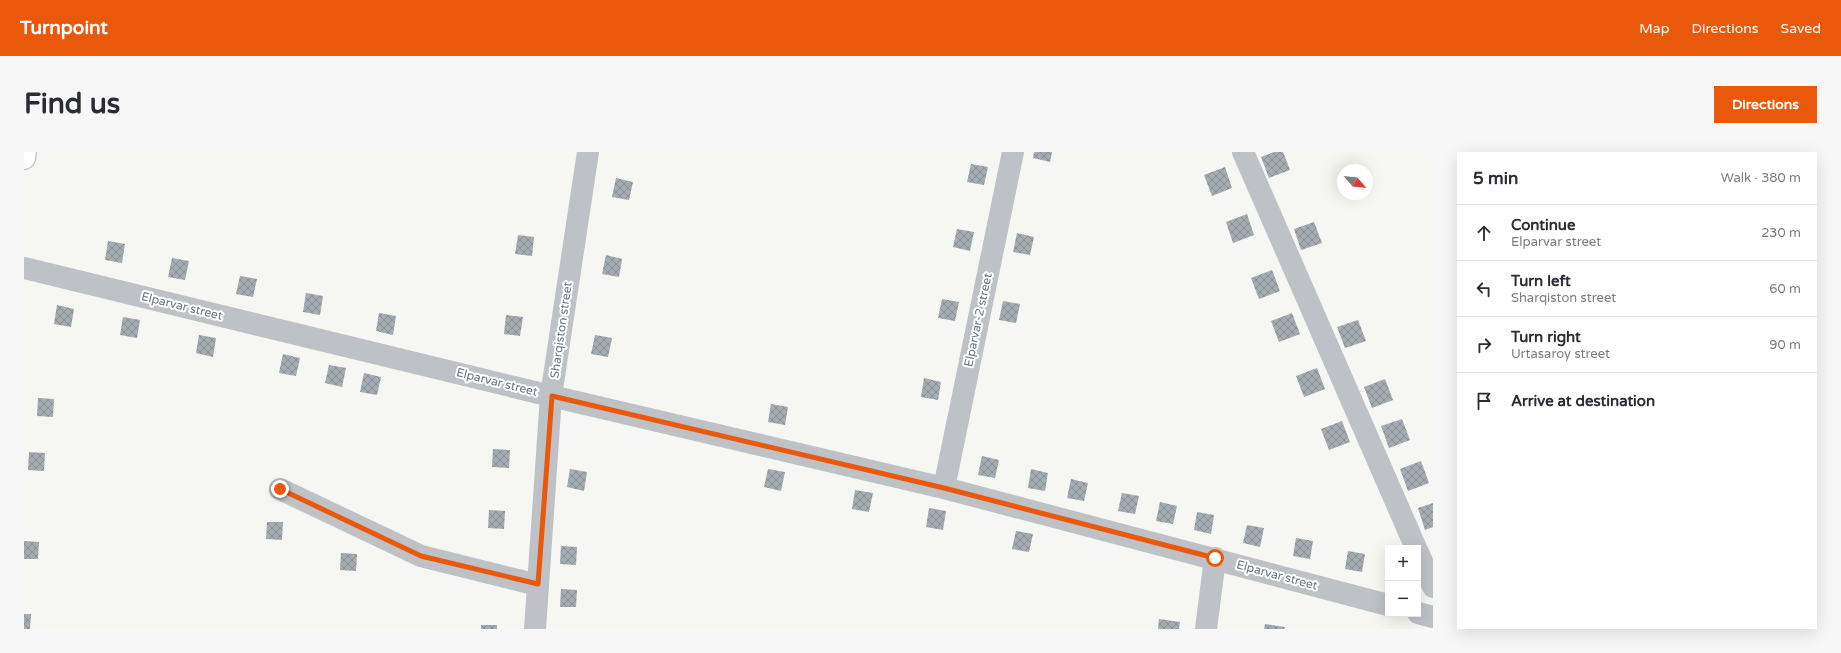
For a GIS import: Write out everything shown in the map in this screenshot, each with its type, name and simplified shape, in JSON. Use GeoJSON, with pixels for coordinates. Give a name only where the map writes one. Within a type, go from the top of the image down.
{"type":"FeatureCollection","features":[{"type":"Feature","properties":{"kind":"main road"},"geometry":{"type":"LineString","coordinates":[[24,158],[25,152]]}},
{"type":"Feature","properties":{"kind":"street","name":"Sharqiston street"},"geometry":{"type":"LineString","coordinates":[[534,629],[552,396],[588,152]]}},
{"type":"Feature","properties":{"kind":"street","name":"Elparvar-2 street"},"geometry":{"type":"LineString","coordinates":[[944,488],[1013,152]]}},
{"type":"Feature","properties":{"kind":"street"},"geometry":{"type":"LineString","coordinates":[[1243,152],[1415,545]]}},
{"type":"Feature","properties":{"kind":"street","name":"Elparvar street"},"geometry":{"type":"LineString","coordinates":[[24,268],[552,396],[944,488],[1215,558],[1385,604]]}},
{"type":"Feature","properties":{"kind":"street"},"geometry":{"type":"LineString","coordinates":[[280,489],[421,556],[538,584]]}},
{"type":"Feature","properties":{"kind":"street"},"geometry":{"type":"LineString","coordinates":[[1206,629],[1215,558]]}},
{"type":"Feature","properties":{"kind":"street"},"geometry":{"type":"LineString","coordinates":[[1421,559],[1433,587]]}},
{"type":"Feature","properties":{"kind":"street"},"geometry":{"type":"LineString","coordinates":[[1421,614],[1433,617]]}},
{"type":"Feature","properties":{"kind":"building"},"geometry":{"type":"Polygon","coordinates":[[[1034,152],[1052,152],[1050,162],[1033,158],[1034,152]]]}},
{"type":"Feature","properties":{"kind":"building"},"geometry":{"type":"Polygon","coordinates":[[[1274,152],[1283,152],[1290,170],[1269,178],[1261,157],[1274,152]]]}},
{"type":"Feature","properties":{"kind":"building"},"geometry":{"type":"Polygon","coordinates":[[[971,164],[988,167],[984,185],[967,182],[971,164]]]}},
{"type":"Feature","properties":{"kind":"building"},"geometry":{"type":"Polygon","coordinates":[[[1225,167],[1232,188],[1212,196],[1204,175],[1225,167]]]}},
{"type":"Feature","properties":{"kind":"building"},"geometry":{"type":"Polygon","coordinates":[[[616,178],[633,182],[629,200],[612,197],[616,178]]]}},
{"type":"Feature","properties":{"kind":"building"},"geometry":{"type":"Polygon","coordinates":[[[1247,214],[1254,235],[1233,243],[1226,222],[1247,214]]]}},
{"type":"Feature","properties":{"kind":"building"},"geometry":{"type":"Polygon","coordinates":[[[1314,222],[1322,243],[1301,250],[1294,229],[1314,222]]]}},
{"type":"Feature","properties":{"kind":"building"},"geometry":{"type":"Polygon","coordinates":[[[957,229],[974,232],[970,251],[953,247],[957,229]]]}},
{"type":"Feature","properties":{"kind":"building"},"geometry":{"type":"Polygon","coordinates":[[[1017,233],[1034,237],[1030,255],[1013,252],[1017,233]]]}},
{"type":"Feature","properties":{"kind":"building"},"geometry":{"type":"Polygon","coordinates":[[[518,235],[534,237],[532,256],[515,254],[518,235]]]}},
{"type":"Feature","properties":{"kind":"building"},"geometry":{"type":"Polygon","coordinates":[[[108,241],[125,244],[122,263],[105,260],[108,241]]]}},
{"type":"Feature","properties":{"kind":"building"},"geometry":{"type":"Polygon","coordinates":[[[606,255],[622,259],[619,277],[602,274],[606,255]]]}},
{"type":"Feature","properties":{"kind":"building"},"geometry":{"type":"Polygon","coordinates":[[[172,258],[189,261],[185,280],[168,277],[172,258]]]}},
{"type":"Feature","properties":{"kind":"building"},"geometry":{"type":"Polygon","coordinates":[[[1272,270],[1280,291],[1259,299],[1251,278],[1272,270]]]}},
{"type":"Feature","properties":{"kind":"building"},"geometry":{"type":"Polygon","coordinates":[[[240,276],[257,279],[253,297],[236,294],[240,276]]]}},
{"type":"Feature","properties":{"kind":"building"},"geometry":{"type":"Polygon","coordinates":[[[306,293],[323,296],[320,315],[303,312],[306,293]]]}},
{"type":"Feature","properties":{"kind":"building"},"geometry":{"type":"Polygon","coordinates":[[[942,299],[959,302],[955,321],[938,318],[942,299]]]}},
{"type":"Feature","properties":{"kind":"building"},"geometry":{"type":"Polygon","coordinates":[[[1003,301],[1020,304],[1016,323],[999,320],[1003,301]]]}},
{"type":"Feature","properties":{"kind":"building"},"geometry":{"type":"Polygon","coordinates":[[[57,305],[74,309],[71,327],[54,324],[57,305]]]}},
{"type":"Feature","properties":{"kind":"building"},"geometry":{"type":"Polygon","coordinates":[[[379,313],[396,316],[393,335],[376,331],[379,313]]]}},
{"type":"Feature","properties":{"kind":"building"},"geometry":{"type":"Polygon","coordinates":[[[1292,313],[1300,334],[1279,342],[1271,321],[1292,313]]]}},
{"type":"Feature","properties":{"kind":"building"},"geometry":{"type":"Polygon","coordinates":[[[506,315],[523,317],[520,336],[504,334],[506,315]]]}},
{"type":"Feature","properties":{"kind":"building"},"geometry":{"type":"Polygon","coordinates":[[[123,317],[140,320],[137,338],[120,335],[123,317]]]}},
{"type":"Feature","properties":{"kind":"building"},"geometry":{"type":"Polygon","coordinates":[[[1358,320],[1366,341],[1345,348],[1337,327],[1358,320]]]}},
{"type":"Feature","properties":{"kind":"building"},"geometry":{"type":"Polygon","coordinates":[[[199,335],[216,338],[213,357],[196,353],[199,335]]]}},
{"type":"Feature","properties":{"kind":"building"},"geometry":{"type":"Polygon","coordinates":[[[595,335],[612,338],[608,357],[591,354],[595,335]]]}},
{"type":"Feature","properties":{"kind":"building"},"geometry":{"type":"Polygon","coordinates":[[[283,354],[300,358],[296,376],[279,373],[283,354]]]}},
{"type":"Feature","properties":{"kind":"building"},"geometry":{"type":"Polygon","coordinates":[[[329,365],[346,368],[342,387],[325,383],[329,365]]]}},
{"type":"Feature","properties":{"kind":"building"},"geometry":{"type":"Polygon","coordinates":[[[1317,368],[1325,389],[1304,397],[1296,376],[1317,368]]]}},
{"type":"Feature","properties":{"kind":"building"},"geometry":{"type":"Polygon","coordinates":[[[364,373],[381,377],[377,395],[360,392],[364,373]]]}},
{"type":"Feature","properties":{"kind":"building"},"geometry":{"type":"Polygon","coordinates":[[[924,378],[941,382],[938,400],[921,397],[924,378]]]}},
{"type":"Feature","properties":{"kind":"building"},"geometry":{"type":"Polygon","coordinates":[[[1385,379],[1393,400],[1372,408],[1364,387],[1385,379]]]}},
{"type":"Feature","properties":{"kind":"building"},"geometry":{"type":"Polygon","coordinates":[[[38,398],[54,399],[53,417],[37,416],[38,398]]]}},
{"type":"Feature","properties":{"kind":"building"},"geometry":{"type":"Polygon","coordinates":[[[771,404],[788,407],[785,425],[768,422],[771,404]]]}},
{"type":"Feature","properties":{"kind":"building"},"geometry":{"type":"Polygon","coordinates":[[[1402,419],[1410,440],[1389,448],[1381,426],[1402,419]]]}},
{"type":"Feature","properties":{"kind":"building"},"geometry":{"type":"Polygon","coordinates":[[[1342,421],[1350,442],[1329,450],[1321,429],[1342,421]]]}},
{"type":"Feature","properties":{"kind":"building"},"geometry":{"type":"Polygon","coordinates":[[[493,449],[510,450],[509,468],[492,467],[493,449]]]}},
{"type":"Feature","properties":{"kind":"building"},"geometry":{"type":"Polygon","coordinates":[[[29,452],[45,453],[44,471],[28,470],[29,452]]]}},
{"type":"Feature","properties":{"kind":"building"},"geometry":{"type":"Polygon","coordinates":[[[982,456],[999,460],[995,478],[978,475],[982,456]]]}},
{"type":"Feature","properties":{"kind":"building"},"geometry":{"type":"Polygon","coordinates":[[[1421,461],[1429,483],[1408,491],[1400,469],[1421,461]]]}},
{"type":"Feature","properties":{"kind":"building"},"geometry":{"type":"Polygon","coordinates":[[[570,469],[587,472],[584,491],[567,487],[570,469]]]}},
{"type":"Feature","properties":{"kind":"building"},"geometry":{"type":"Polygon","coordinates":[[[768,469],[785,472],[781,491],[764,487],[768,469]]]}},
{"type":"Feature","properties":{"kind":"building"},"geometry":{"type":"Polygon","coordinates":[[[1031,469],[1048,473],[1045,491],[1028,488],[1031,469]]]}},
{"type":"Feature","properties":{"kind":"building"},"geometry":{"type":"Polygon","coordinates":[[[1071,479],[1088,483],[1084,501],[1067,498],[1071,479]]]}},
{"type":"Feature","properties":{"kind":"building"},"geometry":{"type":"Polygon","coordinates":[[[855,490],[873,493],[869,512],[852,509],[855,490]]]}},
{"type":"Feature","properties":{"kind":"building"},"geometry":{"type":"Polygon","coordinates":[[[1122,493],[1139,496],[1135,514],[1118,511],[1122,493]]]}},
{"type":"Feature","properties":{"kind":"building"},"geometry":{"type":"Polygon","coordinates":[[[1160,502],[1177,506],[1173,524],[1156,521],[1160,502]]]}},
{"type":"Feature","properties":{"kind":"building"},"geometry":{"type":"Polygon","coordinates":[[[1433,503],[1433,527],[1425,530],[1418,508],[1433,503]]]}},
{"type":"Feature","properties":{"kind":"building"},"geometry":{"type":"Polygon","coordinates":[[[929,508],[946,511],[943,530],[926,527],[929,508]]]}},
{"type":"Feature","properties":{"kind":"building"},"geometry":{"type":"Polygon","coordinates":[[[489,510],[505,511],[504,529],[488,528],[489,510]]]}},
{"type":"Feature","properties":{"kind":"building"},"geometry":{"type":"Polygon","coordinates":[[[1197,512],[1214,515],[1211,534],[1194,530],[1197,512]]]}},
{"type":"Feature","properties":{"kind":"building"},"geometry":{"type":"Polygon","coordinates":[[[267,522],[283,522],[282,540],[266,539],[267,522]]]}},
{"type":"Feature","properties":{"kind":"building"},"geometry":{"type":"Polygon","coordinates":[[[1247,525],[1264,528],[1260,547],[1243,543],[1247,525]]]}},
{"type":"Feature","properties":{"kind":"building"},"geometry":{"type":"Polygon","coordinates":[[[1016,531],[1033,534],[1029,552],[1012,549],[1016,531]]]}},
{"type":"Feature","properties":{"kind":"building"},"geometry":{"type":"Polygon","coordinates":[[[1296,538],[1313,541],[1310,559],[1293,556],[1296,538]]]}},
{"type":"Feature","properties":{"kind":"building"},"geometry":{"type":"Polygon","coordinates":[[[24,541],[39,542],[38,559],[24,559],[24,541]]]}},
{"type":"Feature","properties":{"kind":"building"},"geometry":{"type":"Polygon","coordinates":[[[561,546],[577,547],[576,565],[560,564],[561,546]]]}},
{"type":"Feature","properties":{"kind":"building"},"geometry":{"type":"Polygon","coordinates":[[[1348,551],[1365,554],[1362,572],[1345,569],[1348,551]]]}},
{"type":"Feature","properties":{"kind":"building"},"geometry":{"type":"Polygon","coordinates":[[[341,553],[357,554],[356,571],[340,570],[341,553]]]}},
{"type":"Feature","properties":{"kind":"building"},"geometry":{"type":"Polygon","coordinates":[[[561,589],[577,590],[576,607],[560,607],[561,589]]]}},
{"type":"Feature","properties":{"kind":"building"},"geometry":{"type":"Polygon","coordinates":[[[24,614],[31,614],[30,629],[24,629],[24,614]]]}},
{"type":"Feature","properties":{"kind":"building"},"geometry":{"type":"Polygon","coordinates":[[[1159,619],[1180,622],[1179,629],[1158,629],[1159,619]]]}},
{"type":"Feature","properties":{"kind":"building"},"geometry":{"type":"Polygon","coordinates":[[[1265,624],[1285,627],[1284,629],[1264,629],[1265,624]]]}},
{"type":"Feature","properties":{"kind":"building"},"geometry":{"type":"Polygon","coordinates":[[[481,625],[497,625],[497,629],[481,629],[481,625]]]}},
{"type":"Feature","properties":{"kind":"route"},"geometry":{"type":"LineString","coordinates":[[280,489],[421,556],[538,584],[552,396],[944,488],[1215,558]]}}]}
